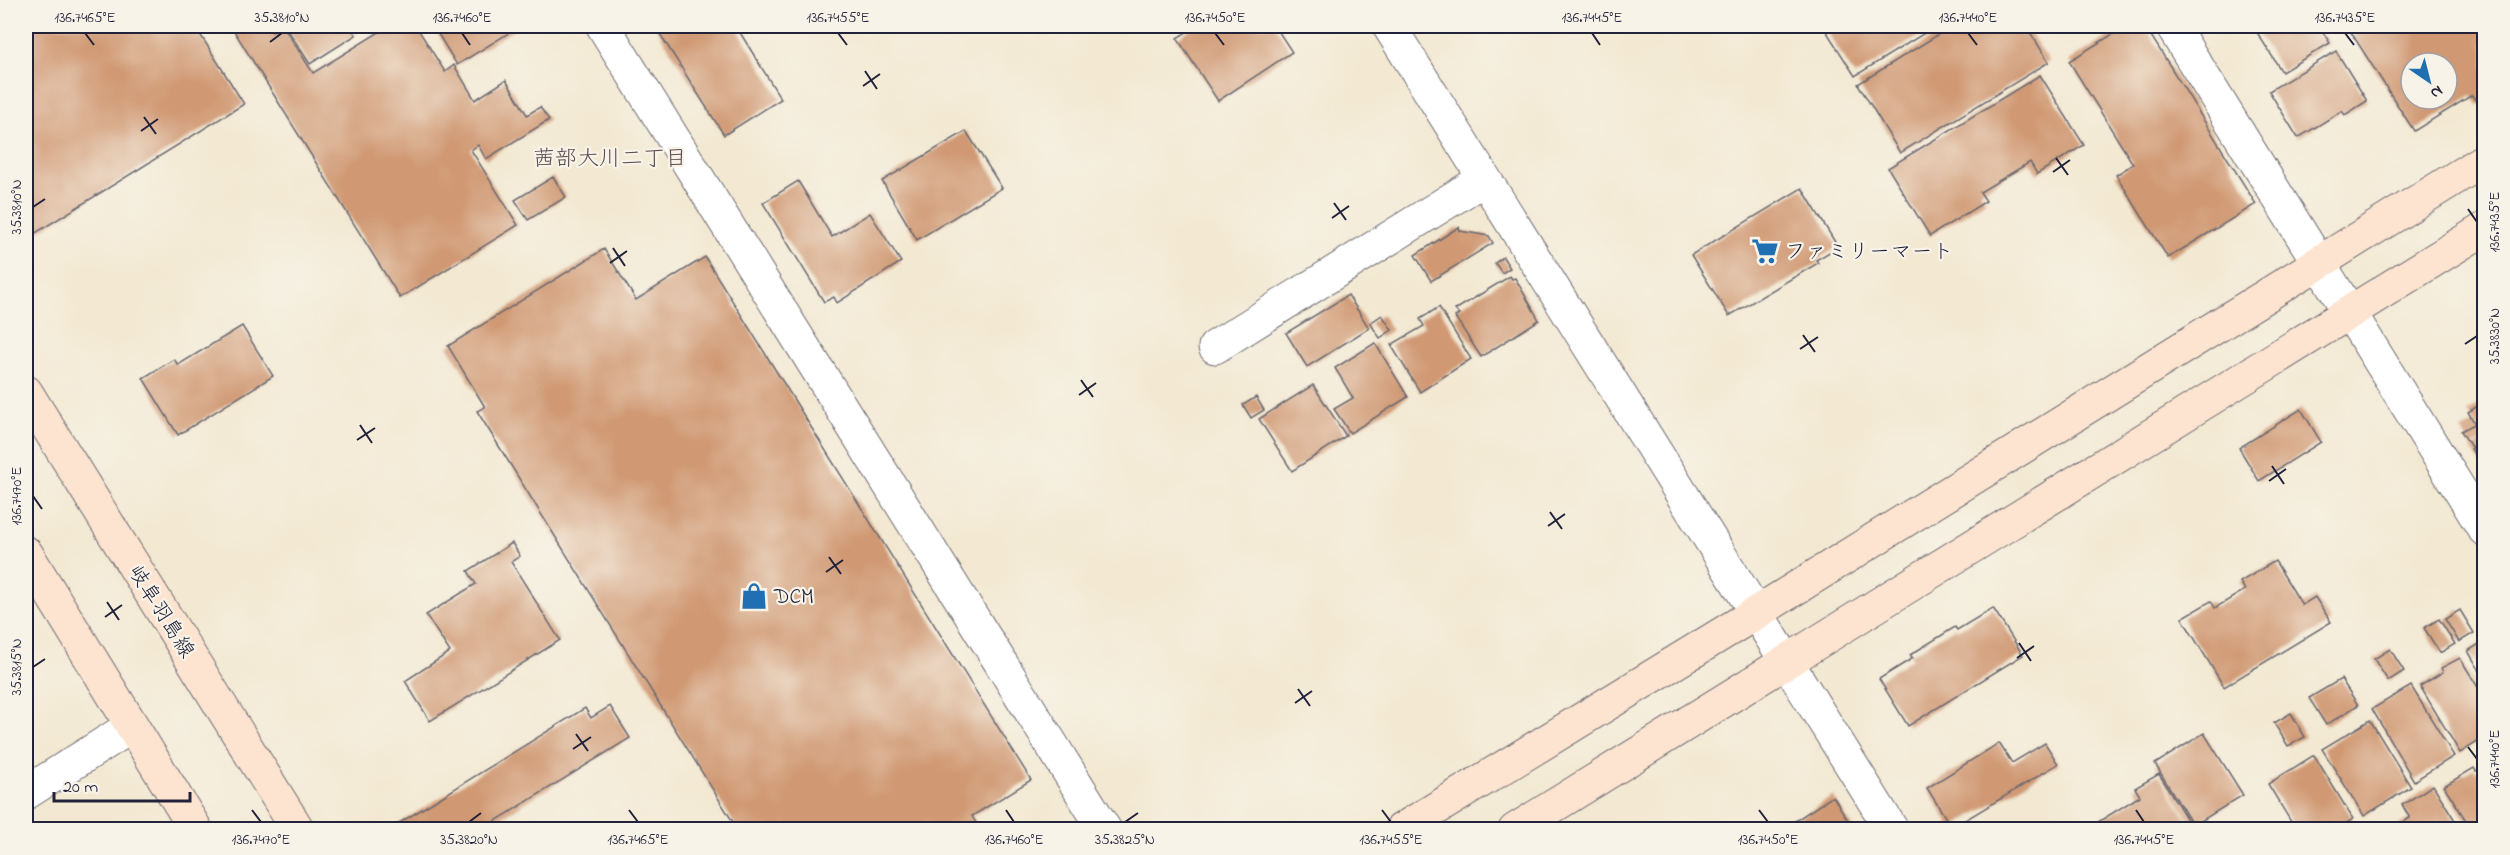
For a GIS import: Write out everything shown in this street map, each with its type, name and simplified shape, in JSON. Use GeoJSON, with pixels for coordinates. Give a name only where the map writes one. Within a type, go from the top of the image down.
{"type":"FeatureCollection","features":[{"type":"Feature","properties":{"kind":"street"},"geometry":{"type":"LineString","coordinates":[[603,26],[1105,830]]}},
{"type":"Feature","properties":{"kind":"street"},"geometry":{"type":"LineString","coordinates":[[1389,26],[1892,830]]}},
{"type":"Feature","properties":{"kind":"street"},"geometry":{"type":"LineString","coordinates":[[2172,26],[2484,529]]}},
{"type":"Feature","properties":{"kind":"street"},"geometry":{"type":"LineString","coordinates":[[1401,830],[1756,614],[2484,160]]}},
{"type":"Feature","properties":{"kind":"street"},"geometry":{"type":"LineString","coordinates":[[1215,347],[1484,179]]}},
{"type":"Feature","properties":{"kind":"street"},"geometry":{"type":"LineString","coordinates":[[1515,830],[2484,229]]}},
{"type":"Feature","properties":{"kind":"street","name":"岐阜羽島線"},"geometry":{"type":"LineString","coordinates":[[26,392],[298,830]]}},
{"type":"Feature","properties":{"kind":"street"},"geometry":{"type":"LineString","coordinates":[[26,553],[196,830]]}},
{"type":"Feature","properties":{"kind":"street"},"geometry":{"type":"LineString","coordinates":[[26,793],[132,726]]}},
{"type":"Feature","properties":{"kind":"building"},"geometry":{"type":"Polygon","coordinates":[[[26,26],[195,26],[244,104],[26,239],[26,26]]]}},
{"type":"Feature","properties":{"kind":"building"},"geometry":{"type":"Polygon","coordinates":[[[231,26],[268,26],[272,32],[283,26],[313,73],[389,26],[416,26],[445,72],[454,65],[475,100],[506,80],[527,115],[540,107],[549,120],[486,159],[478,145],[471,150],[518,225],[400,298],[231,26]]]}},
{"type":"Feature","properties":{"kind":"building"},"geometry":{"type":"Polygon","coordinates":[[[285,26],[350,26],[356,35],[310,64],[285,26]]]}},
{"type":"Feature","properties":{"kind":"building"},"geometry":{"type":"Polygon","coordinates":[[[452,26],[520,26],[457,65],[438,34],[452,26]]]}},
{"type":"Feature","properties":{"kind":"building"},"geometry":{"type":"Polygon","coordinates":[[[655,26],[736,26],[781,99],[724,135],[655,26]]]}},
{"type":"Feature","properties":{"kind":"building"},"geometry":{"type":"Polygon","coordinates":[[[1196,26],[1275,26],[1292,52],[1218,101],[1177,38],[1196,26]]]}},
{"type":"Feature","properties":{"kind":"building"},"geometry":{"type":"Polygon","coordinates":[[[1823,26],[1936,26],[1855,76],[1823,26]]]}},
{"type":"Feature","properties":{"kind":"building"},"geometry":{"type":"Polygon","coordinates":[[[1952,26],[2026,26],[2049,62],[1900,153],[1858,84],[1952,26]]]}},
{"type":"Feature","properties":{"kind":"building"},"geometry":{"type":"Polygon","coordinates":[[[2126,26],[2145,26],[2256,204],[2168,258],[2116,175],[2133,164],[2069,61],[2126,26]]]}},
{"type":"Feature","properties":{"kind":"building"},"geometry":{"type":"Polygon","coordinates":[[[2253,26],[2319,26],[2330,43],[2282,72],[2253,26]]]}},
{"type":"Feature","properties":{"kind":"building"},"geometry":{"type":"Polygon","coordinates":[[[2347,26],[2484,26],[2484,101],[2478,105],[2472,95],[2459,103],[2459,51],[2399,51],[2399,107],[2347,26]]]}},
{"type":"Feature","properties":{"kind":"building"},"geometry":{"type":"Polygon","coordinates":[[[2336,51],[2367,101],[2345,115],[2342,111],[2298,138],[2269,91],[2336,51]]]}},
{"type":"Feature","properties":{"kind":"building"},"geometry":{"type":"Polygon","coordinates":[[[2040,75],[2084,145],[2037,174],[2030,162],[1980,192],[1986,201],[1930,236],[1888,168],[2040,75]]]}},
{"type":"Feature","properties":{"kind":"building"},"geometry":{"type":"Polygon","coordinates":[[[2401,111],[2446,111],[2414,131],[2401,111]]]}},
{"type":"Feature","properties":{"kind":"building"},"geometry":{"type":"Polygon","coordinates":[[[966,131],[1002,188],[917,240],[882,181],[966,131]]]}},
{"type":"Feature","properties":{"kind":"building"},"geometry":{"type":"Polygon","coordinates":[[[553,177],[566,197],[528,220],[515,200],[553,177]]]}},
{"type":"Feature","properties":{"kind":"building"},"geometry":{"type":"Polygon","coordinates":[[[798,181],[832,237],[870,213],[901,262],[837,303],[834,297],[824,302],[763,203],[798,181]]]}},
{"type":"Feature","properties":{"kind":"building","name":"ファミリーマート"},"geometry":{"type":"Polygon","coordinates":[[[1802,188],[1838,247],[1816,260],[1818,263],[1729,316],[1691,255],[1802,188]]]}},
{"type":"Feature","properties":{"kind":"building"},"geometry":{"type":"Polygon","coordinates":[[[1459,227],[1460,231],[1489,236],[1493,243],[1431,281],[1415,255],[1459,227]]]}},
{"type":"Feature","properties":{"kind":"building","name":"DCM"},"geometry":{"type":"Polygon","coordinates":[[[604,249],[636,300],[705,257],[1031,780],[972,816],[980,830],[738,830],[477,411],[485,407],[448,346],[604,249]]]}},
{"type":"Feature","properties":{"kind":"building"},"geometry":{"type":"Polygon","coordinates":[[[1503,257],[1510,268],[1502,273],[1495,263],[1503,257]]]}},
{"type":"Feature","properties":{"kind":"building"},"geometry":{"type":"Polygon","coordinates":[[[1510,276],[1512,279],[1515,278],[1539,320],[1481,357],[1455,317],[1459,314],[1455,310],[1510,276]]]}},
{"type":"Feature","properties":{"kind":"building"},"geometry":{"type":"Polygon","coordinates":[[[1348,295],[1369,328],[1307,367],[1286,333],[1348,295]]]}},
{"type":"Feature","properties":{"kind":"building"},"geometry":{"type":"Polygon","coordinates":[[[1439,307],[1471,359],[1420,392],[1391,345],[1424,326],[1420,319],[1439,307]]]}},
{"type":"Feature","properties":{"kind":"building"},"geometry":{"type":"Polygon","coordinates":[[[1382,315],[1392,330],[1380,338],[1370,323],[1382,315]]]}},
{"type":"Feature","properties":{"kind":"building"},"geometry":{"type":"Polygon","coordinates":[[[242,326],[273,376],[178,435],[143,378],[174,359],[178,365],[242,326]]]}},
{"type":"Feature","properties":{"kind":"building"},"geometry":{"type":"Polygon","coordinates":[[[1375,343],[1408,397],[1350,433],[1334,409],[1353,398],[1335,368],[1375,343]]]}},
{"type":"Feature","properties":{"kind":"building"},"geometry":{"type":"Polygon","coordinates":[[[1313,385],[1346,436],[1292,471],[1259,419],[1313,385]]]}},
{"type":"Feature","properties":{"kind":"building"},"geometry":{"type":"Polygon","coordinates":[[[1256,397],[1264,410],[1251,418],[1243,405],[1256,397]]]}},
{"type":"Feature","properties":{"kind":"building"},"geometry":{"type":"Polygon","coordinates":[[[2484,402],[2484,439],[2468,412],[2484,402]]]}},
{"type":"Feature","properties":{"kind":"building"},"geometry":{"type":"Polygon","coordinates":[[[2301,409],[2321,442],[2259,481],[2239,448],[2301,409]]]}},
{"type":"Feature","properties":{"kind":"building"},"geometry":{"type":"Polygon","coordinates":[[[2474,424],[2484,440],[2471,447],[2461,431],[2474,424]]]}},
{"type":"Feature","properties":{"kind":"building"},"geometry":{"type":"Polygon","coordinates":[[[2484,441],[2484,461],[2481,464],[2471,449],[2484,441]]]}},
{"type":"Feature","properties":{"kind":"building"},"geometry":{"type":"Polygon","coordinates":[[[512,543],[520,556],[511,562],[560,640],[430,721],[405,681],[450,652],[426,615],[476,584],[468,571],[512,543]]]}},
{"type":"Feature","properties":{"kind":"building"},"geometry":{"type":"Polygon","coordinates":[[[2275,561],[2302,605],[2315,597],[2331,622],[2224,687],[2182,618],[2211,601],[2215,608],[2245,590],[2240,582],[2275,561]]]}},
{"type":"Feature","properties":{"kind":"building"},"geometry":{"type":"Polygon","coordinates":[[[1993,608],[2023,655],[1908,726],[1879,679],[1913,658],[1910,655],[1955,627],[1957,630],[1993,608]]]}},
{"type":"Feature","properties":{"kind":"building"},"geometry":{"type":"Polygon","coordinates":[[[2460,610],[2474,633],[2459,642],[2445,619],[2460,610]]]}},
{"type":"Feature","properties":{"kind":"building"},"geometry":{"type":"Polygon","coordinates":[[[2439,619],[2455,644],[2440,653],[2424,628],[2439,619]]]}},
{"type":"Feature","properties":{"kind":"building"},"geometry":{"type":"Polygon","coordinates":[[[2484,641],[2484,678],[2468,651],[2484,641]]]}},
{"type":"Feature","properties":{"kind":"building"},"geometry":{"type":"Polygon","coordinates":[[[2390,649],[2404,671],[2388,681],[2374,659],[2390,649]]]}},
{"type":"Feature","properties":{"kind":"building"},"geometry":{"type":"Polygon","coordinates":[[[2460,658],[2484,697],[2484,738],[2460,753],[2420,686],[2443,672],[2441,668],[2460,658]]]}},
{"type":"Feature","properties":{"kind":"building"},"geometry":{"type":"Polygon","coordinates":[[[2341,679],[2358,705],[2326,725],[2309,698],[2341,679]]]}},
{"type":"Feature","properties":{"kind":"building"},"geometry":{"type":"Polygon","coordinates":[[[2411,686],[2454,756],[2414,781],[2372,709],[2411,686]]]}},
{"type":"Feature","properties":{"kind":"building"},"geometry":{"type":"Polygon","coordinates":[[[610,706],[630,738],[481,830],[388,830],[585,708],[591,718],[610,706]]]}},
{"type":"Feature","properties":{"kind":"building"},"geometry":{"type":"Polygon","coordinates":[[[2291,713],[2305,737],[2288,746],[2274,723],[2291,713]]]}},
{"type":"Feature","properties":{"kind":"building"},"geometry":{"type":"Polygon","coordinates":[[[2370,720],[2411,787],[2364,816],[2322,749],[2370,720]]]}},
{"type":"Feature","properties":{"kind":"building"},"geometry":{"type":"Polygon","coordinates":[[[2204,733],[2243,795],[2193,826],[2155,764],[2204,733]]]}},
{"type":"Feature","properties":{"kind":"building"},"geometry":{"type":"Polygon","coordinates":[[[1999,743],[2012,763],[2045,743],[2058,764],[1952,828],[1927,788],[1999,743]]]}},
{"type":"Feature","properties":{"kind":"building"},"geometry":{"type":"Polygon","coordinates":[[[2314,755],[2353,819],[2336,830],[2296,830],[2268,784],[2314,755]]]}},
{"type":"Feature","properties":{"kind":"building"},"geometry":{"type":"Polygon","coordinates":[[[2484,766],[2484,826],[2479,830],[2472,830],[2444,786],[2474,768],[2476,771],[2484,766]]]}},
{"type":"Feature","properties":{"kind":"building"},"geometry":{"type":"Polygon","coordinates":[[[2159,774],[2191,826],[2186,830],[2103,830],[2098,822],[2140,796],[2135,788],[2159,774]]]}},
{"type":"Feature","properties":{"kind":"building"},"geometry":{"type":"Polygon","coordinates":[[[2433,785],[2461,830],[2391,830],[2410,818],[2402,805],[2433,785]]]}},
{"type":"Feature","properties":{"kind":"building"},"geometry":{"type":"Polygon","coordinates":[[[1833,796],[1854,830],[1781,830],[1833,796]]]}},
{"type":"Feature","properties":{"kind":"place","name":"ファミリーマート"},"geometry":{"type":"Point","coordinates":[1765,251]}},
{"type":"Feature","properties":{"kind":"place","name":"DCM"},"geometry":{"type":"Point","coordinates":[754,596]}},
{"type":"Feature","properties":{"kind":"district","name":"茜部大川二丁目"},"geometry":{"type":"Point","coordinates":[610,157]}}]}
